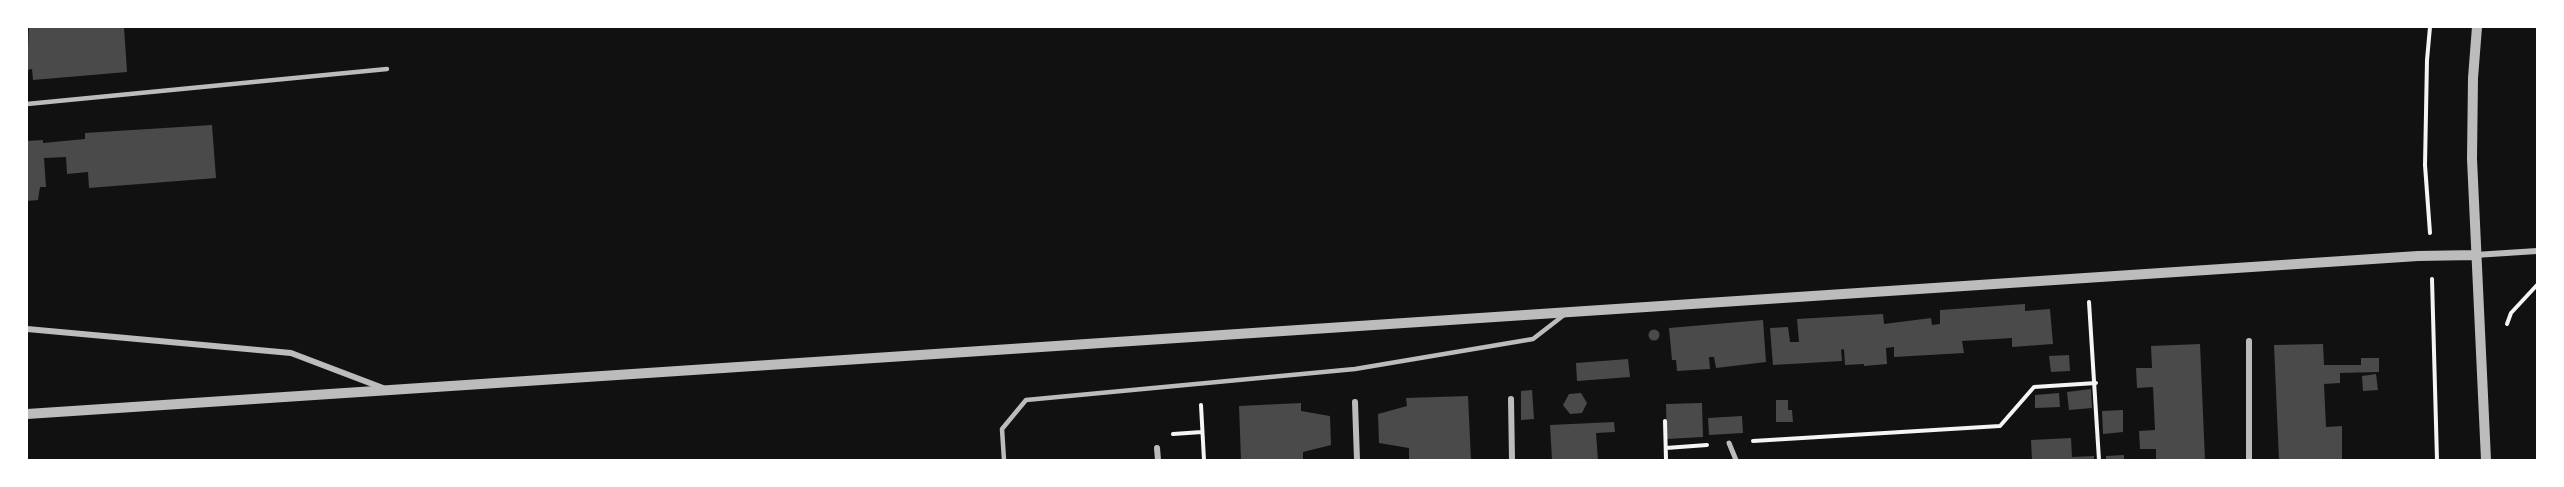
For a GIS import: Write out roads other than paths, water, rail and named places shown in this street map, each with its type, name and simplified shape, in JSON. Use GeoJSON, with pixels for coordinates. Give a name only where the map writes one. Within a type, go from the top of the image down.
{"type":"FeatureCollection","features":[{"type":"Feature","properties":{"kind":"street"},"geometry":{"type":"LineString","coordinates":[[2477,27],[2472,120],[2475,255],[2486,460]]}},
{"type":"Feature","properties":{"kind":"street"},"geometry":{"type":"LineString","coordinates":[[27,414],[2418,256],[2537,251]]}},
{"type":"Feature","properties":{"kind":"street"},"geometry":{"type":"LineString","coordinates":[[27,329],[291,353],[390,390]]}},
{"type":"Feature","properties":{"kind":"street"},"geometry":{"type":"LineString","coordinates":[[2248,341],[2249,460]]}},
{"type":"Feature","properties":{"kind":"street"},"geometry":{"type":"LineString","coordinates":[[1511,399],[1512,460]]}},
{"type":"Feature","properties":{"kind":"street"},"geometry":{"type":"LineString","coordinates":[[1355,402],[1357,460]]}},
{"type":"Feature","properties":{"kind":"street"},"geometry":{"type":"LineString","coordinates":[[1729,443],[1736,460]]}},
{"type":"Feature","properties":{"kind":"street"},"geometry":{"type":"LineString","coordinates":[[1157,448],[1158,460]]}},
{"type":"Feature","properties":{"kind":"lane"},"geometry":{"type":"LineString","coordinates":[[27,104],[387,69]]}},
{"type":"Feature","properties":{"kind":"lane"},"geometry":{"type":"LineString","coordinates":[[1004,460],[1002,429],[1026,400],[1355,369],[1533,339],[1567,312]]}}]}
